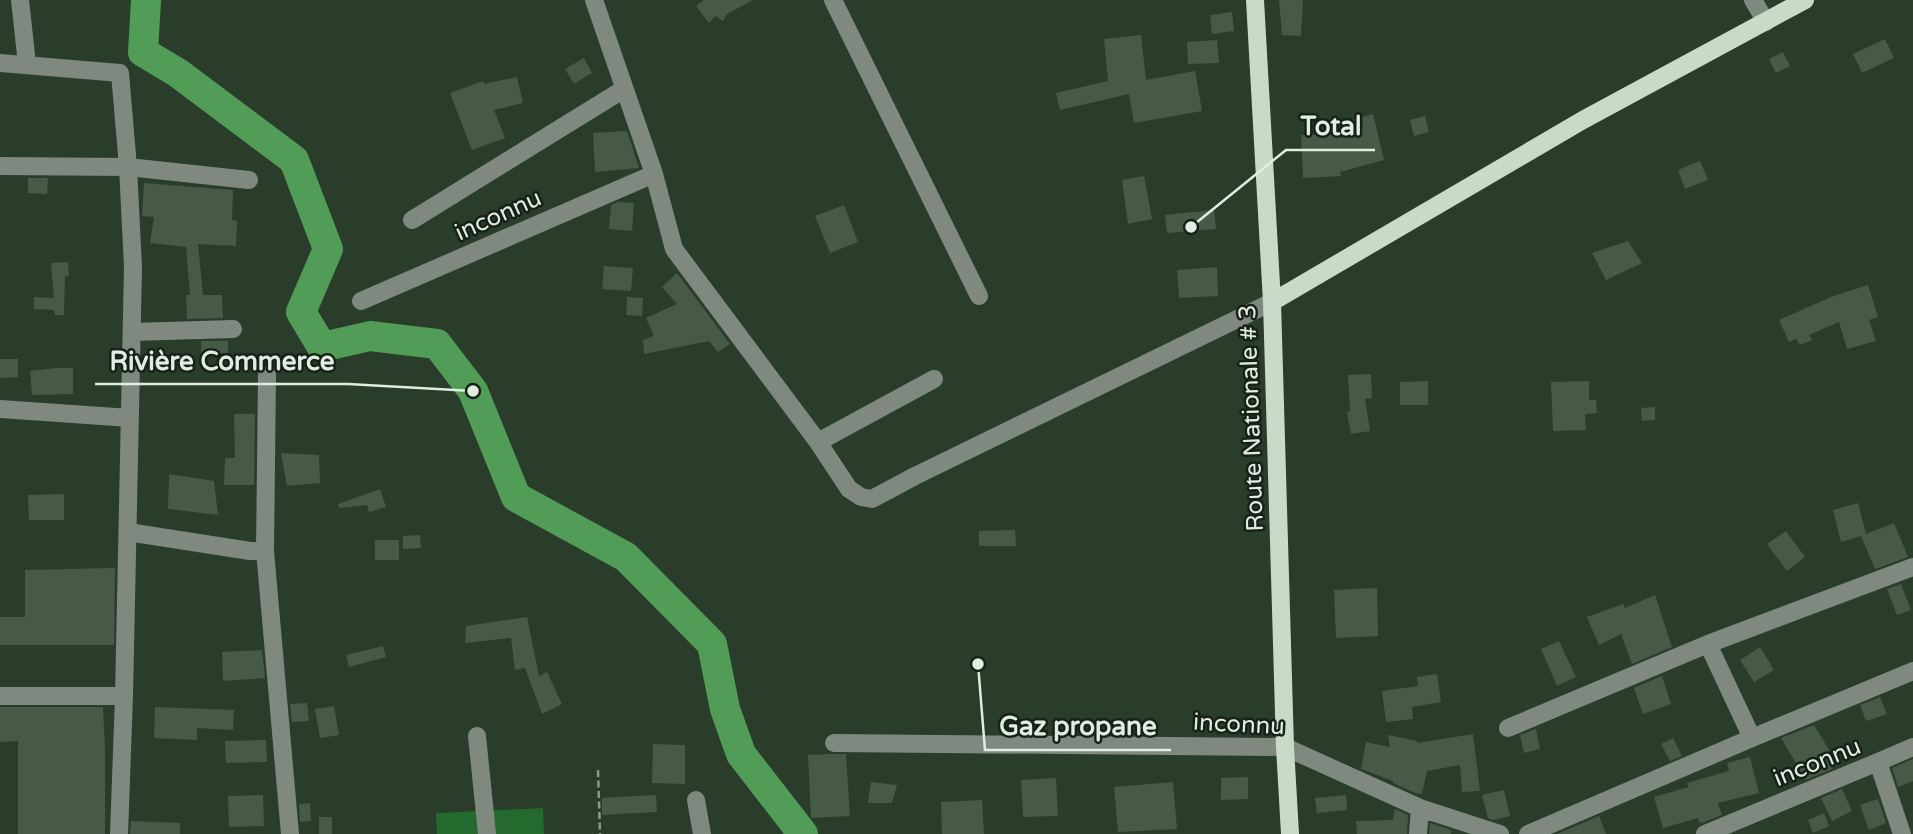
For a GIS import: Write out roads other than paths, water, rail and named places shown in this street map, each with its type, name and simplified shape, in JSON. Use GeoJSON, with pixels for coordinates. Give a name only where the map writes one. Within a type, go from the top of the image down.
{"type":"FeatureCollection","features":[{"type":"Feature","properties":{"kind":"main road","name":"Route Nationale # 3"},"geometry":{"type":"LineString","coordinates":[[1255,0],[1272,302],[1290,834]]}},
{"type":"Feature","properties":{"kind":"main road"},"geometry":{"type":"LineString","coordinates":[[1272,302],[1583,120],[1805,0]]}},
{"type":"Feature","properties":{"kind":"street"},"geometry":{"type":"LineString","coordinates":[[20,0],[27,64]]}},
{"type":"Feature","properties":{"kind":"street"},"geometry":{"type":"LineString","coordinates":[[594,0],[654,174],[674,249],[818,442],[849,489],[861,497],[872,499],[1272,302]]}},
{"type":"Feature","properties":{"kind":"street"},"geometry":{"type":"LineString","coordinates":[[833,0],[979,296]]}},
{"type":"Feature","properties":{"kind":"street"},"geometry":{"type":"LineString","coordinates":[[1753,0],[1766,22]]}},
{"type":"Feature","properties":{"kind":"street"},"geometry":{"type":"LineString","coordinates":[[0,63],[120,73],[133,267],[119,834]]}},
{"type":"Feature","properties":{"kind":"street","name":"inconnu"},"geometry":{"type":"LineString","coordinates":[[412,220],[624,89]]}},
{"type":"Feature","properties":{"kind":"street"},"geometry":{"type":"LineString","coordinates":[[0,166],[128,167],[249,180]]}},
{"type":"Feature","properties":{"kind":"street","name":"inconnu"},"geometry":{"type":"LineString","coordinates":[[361,301],[654,174]]}},
{"type":"Feature","properties":{"kind":"street"},"geometry":{"type":"LineString","coordinates":[[132,332],[233,329]]}},
{"type":"Feature","properties":{"kind":"street"},"geometry":{"type":"LineString","coordinates":[[267,374],[265,551],[290,834]]}},
{"type":"Feature","properties":{"kind":"street"},"geometry":{"type":"LineString","coordinates":[[818,442],[934,379]]}},
{"type":"Feature","properties":{"kind":"street"},"geometry":{"type":"LineString","coordinates":[[0,409],[130,418]]}},
{"type":"Feature","properties":{"kind":"street"},"geometry":{"type":"LineString","coordinates":[[128,532],[265,551]]}},
{"type":"Feature","properties":{"kind":"street"},"geometry":{"type":"LineString","coordinates":[[1508,728],[1708,644],[1913,567]]}},
{"type":"Feature","properties":{"kind":"street","name":"inconnu"},"geometry":{"type":"LineString","coordinates":[[1708,644],[1752,738]]}},
{"type":"Feature","properties":{"kind":"street","name":"inconnu"},"geometry":{"type":"LineString","coordinates":[[1528,834],[1913,671]]}},
{"type":"Feature","properties":{"kind":"street"},"geometry":{"type":"LineString","coordinates":[[0,696],[124,696]]}},
{"type":"Feature","properties":{"kind":"street"},"geometry":{"type":"LineString","coordinates":[[477,736],[487,834]]}},
{"type":"Feature","properties":{"kind":"street","name":"inconnu"},"geometry":{"type":"LineString","coordinates":[[834,743],[1285,747],[1420,807],[1500,834]]}},
{"type":"Feature","properties":{"kind":"street"},"geometry":{"type":"LineString","coordinates":[[1878,762],[1913,747]]}},
{"type":"Feature","properties":{"kind":"street","name":"inconnu"},"geometry":{"type":"LineString","coordinates":[[1705,834],[1878,762],[1902,834]]}},
{"type":"Feature","properties":{"kind":"street"},"geometry":{"type":"LineString","coordinates":[[696,800],[702,834]]}},
{"type":"Feature","properties":{"kind":"street"},"geometry":{"type":"LineString","coordinates":[[1418,834],[1420,807]]}},
{"type":"Feature","properties":{"kind":"waterway"},"geometry":{"type":"LineString","coordinates":[[146,0],[143,52],[178,73],[294,160],[328,249],[301,312],[322,347],[370,336],[437,344],[473,391],[516,497],[626,557],[712,644],[725,709],[741,754],[803,834]]}},
{"type":"Feature","properties":{"kind":"place","name":"Total"},"geometry":{"type":"Point","coordinates":[1191,227]}},
{"type":"Feature","properties":{"kind":"place","name":"Rivière Commerce"},"geometry":{"type":"Point","coordinates":[473,391]}},
{"type":"Feature","properties":{"kind":"place","name":"Gaz propane"},"geometry":{"type":"Point","coordinates":[978,664]}}]}
